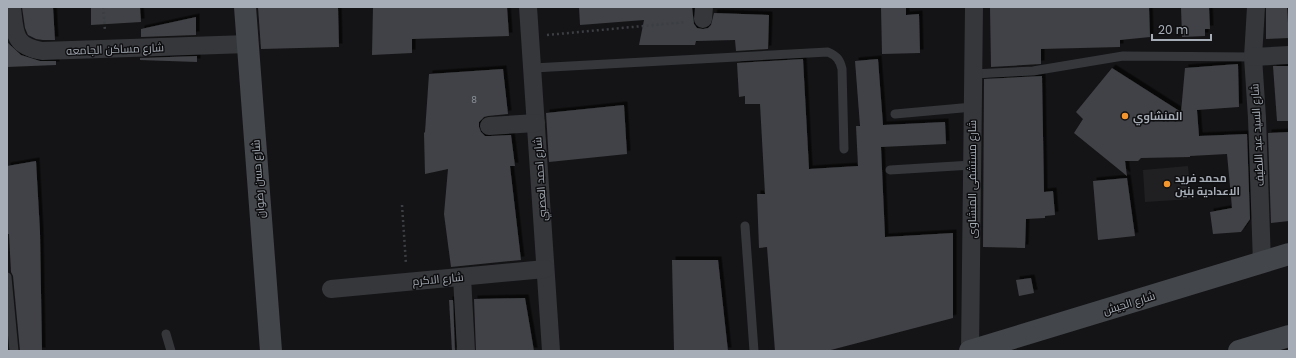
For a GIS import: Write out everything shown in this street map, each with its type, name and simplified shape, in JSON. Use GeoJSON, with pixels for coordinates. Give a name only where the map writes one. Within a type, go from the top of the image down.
{"type":"FeatureCollection","features":[{"type":"Feature","properties":{"kind":"main road","name":"شارع حسن رضوان"},"geometry":{"type":"LineString","coordinates":[[245,7],[271,351]]}},
{"type":"Feature","properties":{"kind":"main road","name":"شارع الجيش"},"geometry":{"type":"LineString","coordinates":[[970,351],[1289,254]]}},
{"type":"Feature","properties":{"kind":"main road"},"geometry":{"type":"LineString","coordinates":[[1256,349],[1289,336]]}},
{"type":"Feature","properties":{"kind":"street","name":"شارع احمد العصبي"},"geometry":{"type":"LineString","coordinates":[[528,7],[551,351]]}},
{"type":"Feature","properties":{"kind":"street","name":"شارع مستشفى المنشاوى"},"geometry":{"type":"LineString","coordinates":[[970,351],[974,7]]}},
{"type":"Feature","properties":{"kind":"street","name":"شارع السيد عبد اللطيف"},"geometry":{"type":"LineString","coordinates":[[1256,7],[1253,57],[1258,118],[1262,262]]}},
{"type":"Feature","properties":{"kind":"street","name":"شارع مساكن الجامعه"},"geometry":{"type":"LineString","coordinates":[[12,8],[15,32],[18,40],[25,46],[42,51],[248,44]]}},
{"type":"Feature","properties":{"kind":"street"},"geometry":{"type":"LineString","coordinates":[[1253,57],[1289,55]]}},
{"type":"Feature","properties":{"kind":"street"},"geometry":{"type":"LineString","coordinates":[[489,126],[536,123]]}},
{"type":"Feature","properties":{"kind":"street","name":"شارع الاكرم"},"geometry":{"type":"LineString","coordinates":[[331,289],[545,269]]}},
{"type":"Feature","properties":{"kind":"street"},"geometry":{"type":"LineString","coordinates":[[462,277],[466,351]]}},
{"type":"Feature","properties":{"kind":"lane"},"geometry":{"type":"LineString","coordinates":[[533,68],[828,52],[835,55],[840,61],[842,69],[844,149]]}},
{"type":"Feature","properties":{"kind":"lane"},"geometry":{"type":"LineString","coordinates":[[973,74],[1033,71],[1123,56],[1253,57]]}},
{"type":"Feature","properties":{"kind":"lane"},"geometry":{"type":"LineString","coordinates":[[895,114],[973,107]]}},
{"type":"Feature","properties":{"kind":"lane"},"geometry":{"type":"LineString","coordinates":[[890,170],[972,164]]}},
{"type":"Feature","properties":{"kind":"lane"},"geometry":{"type":"LineString","coordinates":[[745,226],[754,351]]}},
{"type":"Feature","properties":{"kind":"lane"},"geometry":{"type":"LineString","coordinates":[[7,277],[12,348]]}},
{"type":"Feature","properties":{"kind":"lane"},"geometry":{"type":"LineString","coordinates":[[166,334],[171,351]]}},
{"type":"Feature","properties":{"kind":"path"},"geometry":{"type":"LineString","coordinates":[[103,7],[106,49]]}},
{"type":"Feature","properties":{"kind":"path"},"geometry":{"type":"LineString","coordinates":[[530,36],[699,21],[704,13]]}},
{"type":"Feature","properties":{"kind":"path"},"geometry":{"type":"LineString","coordinates":[[402,204],[407,282]]}},
{"type":"Feature","properties":{"kind":"shaded area","name":"محمد فريد الاعدادية بنين"},"geometry":{"type":"Polygon","coordinates":[[[1188,166],[1191,199],[1145,202],[1143,170],[1188,166]]]}},
{"type":"Feature","properties":{"kind":"building"},"geometry":{"type":"Polygon","coordinates":[[[22,7],[53,7],[55,40],[36,39],[28,35],[25,28],[22,7]]]}},
{"type":"Feature","properties":{"kind":"building"},"geometry":{"type":"Polygon","coordinates":[[[91,7],[140,7],[141,22],[91,25],[91,7]]]}},
{"type":"Feature","properties":{"kind":"building"},"geometry":{"type":"Polygon","coordinates":[[[258,7],[338,7],[339,47],[261,49],[258,7]]]}},
{"type":"Feature","properties":{"kind":"building"},"geometry":{"type":"Polygon","coordinates":[[[373,7],[507,7],[509,36],[412,39],[412,53],[372,55],[373,7]]]}},
{"type":"Feature","properties":{"kind":"building"},"geometry":{"type":"Polygon","coordinates":[[[579,7],[692,7],[694,24],[697,28],[703,29],[708,28],[711,25],[714,13],[769,15],[768,49],[736,51],[735,40],[696,41],[695,45],[639,45],[644,20],[580,25],[579,7]]]}},
{"type":"Feature","properties":{"kind":"building"},"geometry":{"type":"Polygon","coordinates":[[[881,7],[906,7],[906,15],[919,14],[920,53],[882,54],[881,7]]]}},
{"type":"Feature","properties":{"kind":"building"},"geometry":{"type":"Polygon","coordinates":[[[990,7],[1149,7],[1150,37],[1120,40],[1120,47],[1041,49],[1041,64],[991,67],[990,7]]]}},
{"type":"Feature","properties":{"kind":"building"},"geometry":{"type":"Polygon","coordinates":[[[1181,7],[1209,7],[1210,29],[1205,29],[1205,36],[1182,37],[1181,7]]]}},
{"type":"Feature","properties":{"kind":"building"},"geometry":{"type":"Polygon","coordinates":[[[1266,7],[1287,7],[1289,38],[1266,39],[1266,7]]]}},
{"type":"Feature","properties":{"kind":"building"},"geometry":{"type":"Polygon","coordinates":[[[196,17],[196,35],[141,37],[141,29],[196,17]]]}},
{"type":"Feature","properties":{"kind":"building"},"geometry":{"type":"Polygon","coordinates":[[[7,42],[21,55],[40,61],[56,61],[56,65],[7,67],[7,42]]]}},
{"type":"Feature","properties":{"kind":"building"},"geometry":{"type":"Polygon","coordinates":[[[197,56],[197,62],[140,60],[140,58],[197,56]]]}},
{"type":"Feature","properties":{"kind":"building"},"geometry":{"type":"Polygon","coordinates":[[[803,59],[809,169],[858,166],[856,126],[860,126],[855,61],[878,59],[883,125],[945,122],[946,144],[881,147],[885,237],[953,233],[953,318],[827,351],[775,351],[767,247],[759,248],[757,194],[765,194],[760,104],[745,104],[745,96],[739,97],[737,63],[803,59]]]}},
{"type":"Feature","properties":{"kind":"building"},"geometry":{"type":"Polygon","coordinates":[[[1238,64],[1239,107],[1197,110],[1199,136],[1247,134],[1250,219],[1241,232],[1213,234],[1210,212],[1232,208],[1227,154],[1190,157],[1141,158],[1138,161],[1125,161],[1127,176],[1074,133],[1083,119],[1076,112],[1112,68],[1181,112],[1185,68],[1238,64]]]}},
{"type":"Feature","properties":{"kind":"building"},"geometry":{"type":"Polygon","coordinates":[[[1273,66],[1289,66],[1289,121],[1277,121],[1273,66]]]}},
{"type":"Feature","properties":{"kind":"building"},"geometry":{"type":"Polygon","coordinates":[[[503,69],[508,114],[484,117],[479,122],[479,127],[485,136],[511,135],[515,166],[510,166],[521,260],[451,267],[444,214],[448,169],[425,174],[424,133],[429,74],[503,69]]]}},
{"type":"Feature","properties":{"kind":"building"},"geometry":{"type":"Polygon","coordinates":[[[1042,76],[1044,192],[1053,191],[1055,215],[1045,216],[1045,218],[1026,219],[1025,248],[983,247],[984,79],[1042,76]]]}},
{"type":"Feature","properties":{"kind":"building"},"geometry":{"type":"Polygon","coordinates":[[[624,105],[627,154],[549,162],[546,113],[624,105]]]}},
{"type":"Feature","properties":{"kind":"building"},"geometry":{"type":"Polygon","coordinates":[[[1289,132],[1289,221],[1271,223],[1268,133],[1289,132]]]}},
{"type":"Feature","properties":{"kind":"building"},"geometry":{"type":"Polygon","coordinates":[[[36,161],[40,232],[42,351],[20,351],[13,276],[11,272],[9,234],[7,234],[7,166],[36,161]]]}},
{"type":"Feature","properties":{"kind":"building"},"geometry":{"type":"Polygon","coordinates":[[[1127,178],[1135,236],[1098,240],[1093,181],[1127,178]]]}},
{"type":"Feature","properties":{"kind":"building"},"geometry":{"type":"Polygon","coordinates":[[[672,260],[718,260],[728,351],[674,351],[672,260]]]}},
{"type":"Feature","properties":{"kind":"building"},"geometry":{"type":"Polygon","coordinates":[[[1031,278],[1034,293],[1019,296],[1016,280],[1031,278]]]}},
{"type":"Feature","properties":{"kind":"building"},"geometry":{"type":"Polygon","coordinates":[[[525,298],[534,351],[476,351],[474,299],[525,298]]]}},
{"type":"Feature","properties":{"kind":"building"},"geometry":{"type":"Polygon","coordinates":[[[449,300],[453,300],[455,351],[452,351],[449,300]]]}},
{"type":"Feature","properties":{"kind":"place","name":"المنشاوي"},"geometry":{"type":"Point","coordinates":[1125,116]}},
{"type":"Feature","properties":{"kind":"place","name":"محمد فريد الاعدادية بنين"},"geometry":{"type":"Point","coordinates":[1167,184]}}]}
